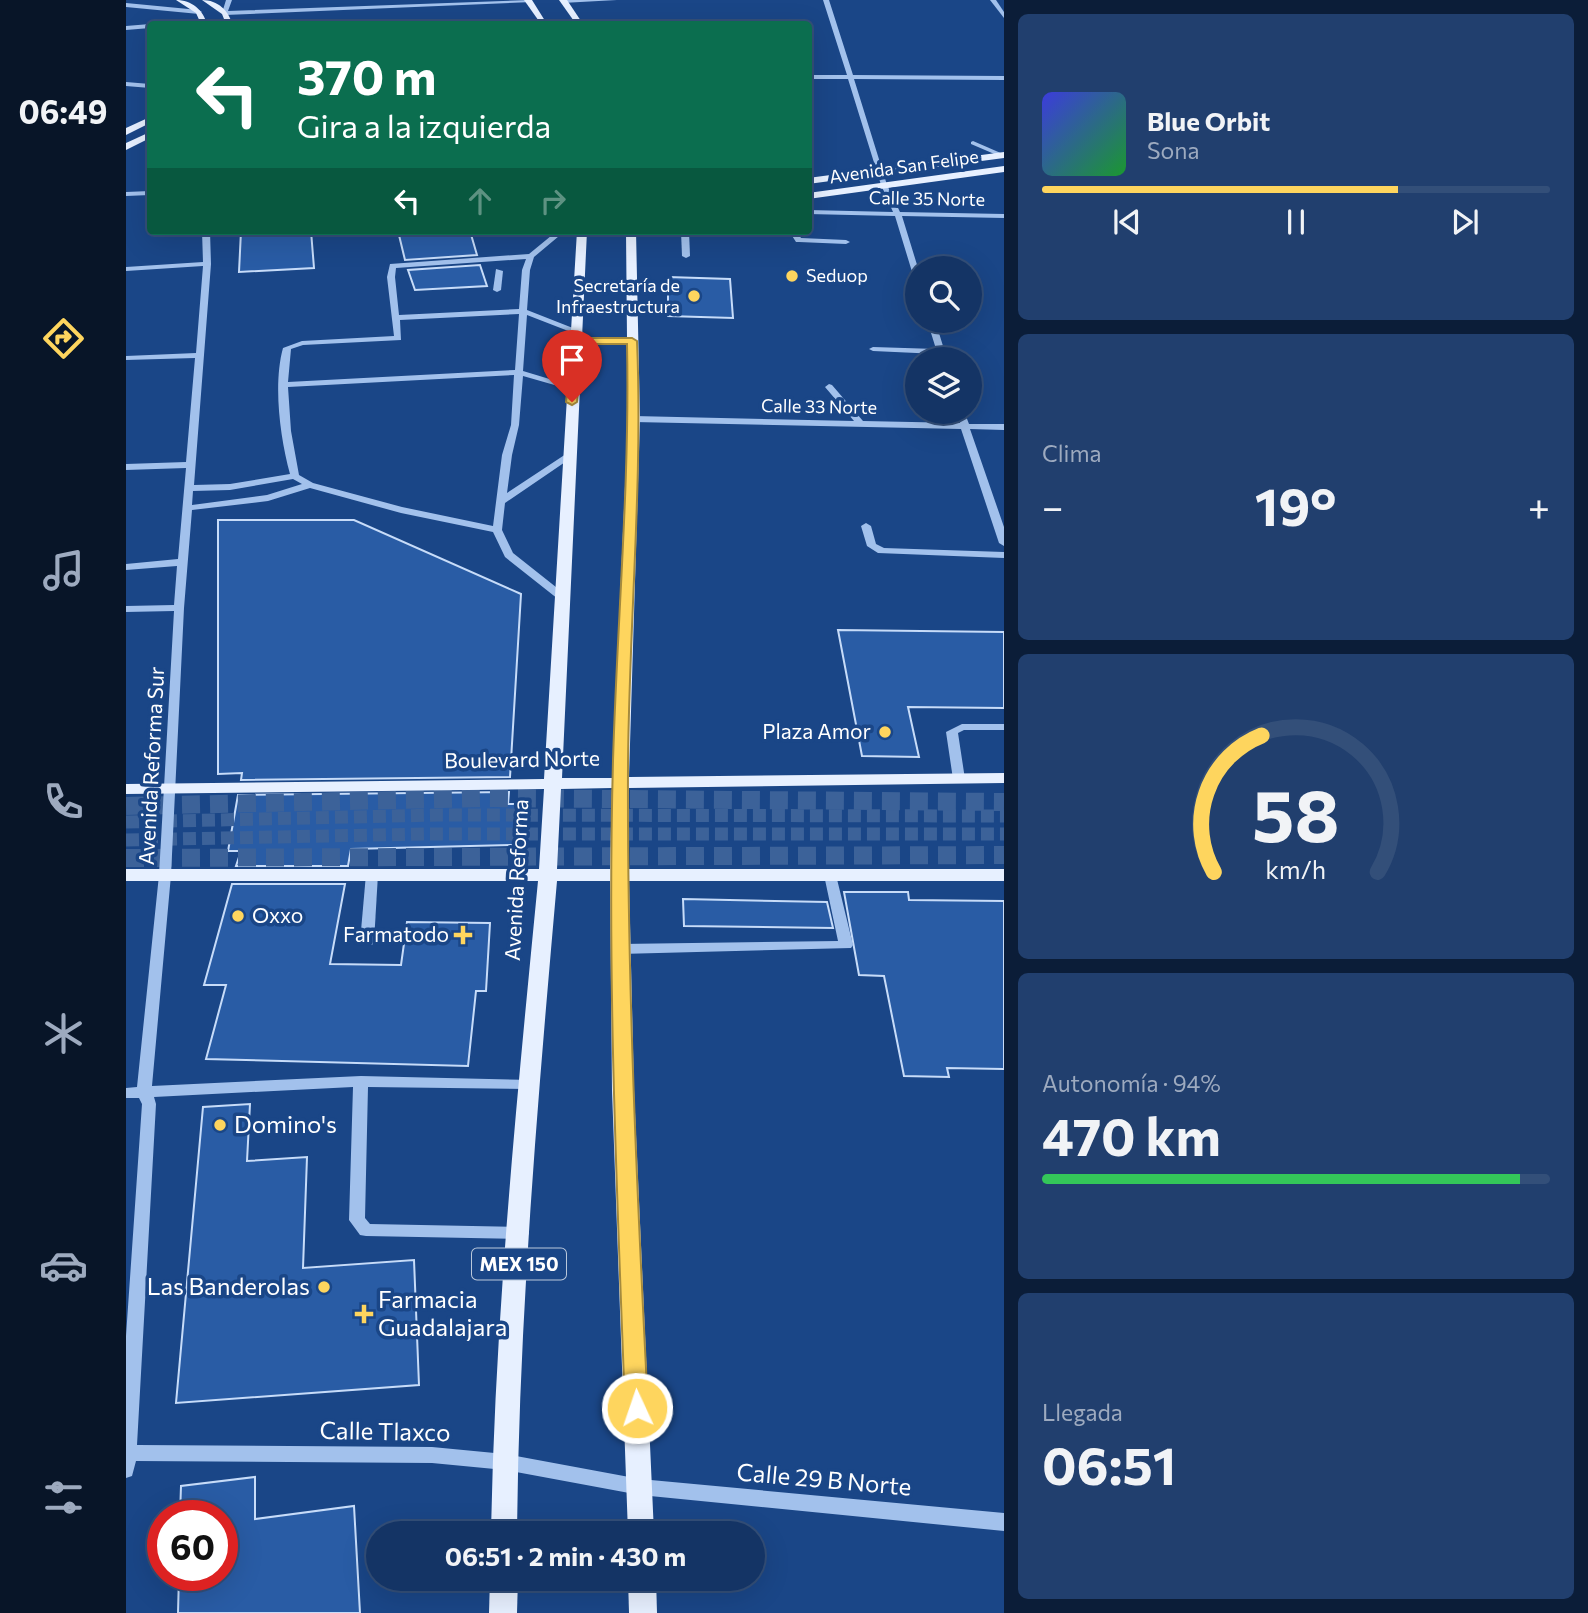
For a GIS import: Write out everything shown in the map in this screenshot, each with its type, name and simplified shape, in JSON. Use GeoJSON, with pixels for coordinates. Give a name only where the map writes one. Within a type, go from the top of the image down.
{"type":"FeatureCollection","features":[{"type":"Feature","properties":{"kind":"main road"},"geometry":{"type":"LineString","coordinates":[[180,0],[199,12],[203,21]]}},
{"type":"Feature","properties":{"kind":"main road"},"geometry":{"type":"LineString","coordinates":[[206,0],[225,13],[228,21]]}},
{"type":"Feature","properties":{"kind":"main road"},"geometry":{"type":"LineString","coordinates":[[529,1],[542,21]]}},
{"type":"Feature","properties":{"kind":"main road"},"geometry":{"type":"LineString","coordinates":[[563,1],[578,21]]}},
{"type":"Feature","properties":{"kind":"main road"},"geometry":{"type":"LineString","coordinates":[[126,132],[147,122]]}},
{"type":"Feature","properties":{"kind":"main road"},"geometry":{"type":"LineString","coordinates":[[126,146],[147,136]]}},
{"type":"Feature","properties":{"kind":"main road","name":"Avenida San Felipe"},"geometry":{"type":"LineString","coordinates":[[812,180],[1002,155]]}},
{"type":"Feature","properties":{"kind":"main road","name":"Avenida San Felipe"},"geometry":{"type":"LineString","coordinates":[[812,195],[1003,169]]}},
{"type":"Feature","properties":{"kind":"main road","name":"Avenida Reforma"},"geometry":{"type":"LineString","coordinates":[[505,1521],[505,1462],[529,1084],[548,874],[572,387],[579,336],[582,235]]}},
{"type":"Feature","properties":{"kind":"main road"},"geometry":{"type":"LineString","coordinates":[[631,235],[634,419],[620,782],[620,949],[622,1090],[641,1521]]}},
{"type":"Feature","properties":{"kind":"main road"},"geometry":{"type":"LineString","coordinates":[[579,336],[632,341]]}},
{"type":"Feature","properties":{"kind":"main road","name":"Boulevard Norte"},"geometry":{"type":"LineString","coordinates":[[126,789],[1003,778]]}},
{"type":"Feature","properties":{"kind":"main road"},"geometry":{"type":"LineString","coordinates":[[126,875],[1003,875]]}},
{"type":"Feature","properties":{"kind":"main road"},"geometry":{"type":"LineString","coordinates":[[503,1613],[504,1591]]}},
{"type":"Feature","properties":{"kind":"main road"},"geometry":{"type":"LineString","coordinates":[[642,1591],[643,1613]]}},
{"type":"Feature","properties":{"kind":"street"},"geometry":{"type":"LineString","coordinates":[[229,0],[225,13],[529,1]]}},
{"type":"Feature","properties":{"kind":"street"},"geometry":{"type":"LineString","coordinates":[[563,1],[614,0]]}},
{"type":"Feature","properties":{"kind":"street"},"geometry":{"type":"LineString","coordinates":[[826,0],[852,75],[884,185],[898,215],[911,256]]}},
{"type":"Feature","properties":{"kind":"street"},"geometry":{"type":"LineString","coordinates":[[993,0],[1003,17]]}},
{"type":"Feature","properties":{"kind":"street"},"geometry":{"type":"LineString","coordinates":[[126,5],[199,12]]}},
{"type":"Feature","properties":{"kind":"street"},"geometry":{"type":"LineString","coordinates":[[126,28],[147,26]]}},
{"type":"Feature","properties":{"kind":"street"},"geometry":{"type":"LineString","coordinates":[[812,77],[1003,78]]}},
{"type":"Feature","properties":{"kind":"street"},"geometry":{"type":"LineString","coordinates":[[126,84],[147,86]]}},
{"type":"Feature","properties":{"kind":"street"},"geometry":{"type":"LineString","coordinates":[[973,143],[1002,155]]}},
{"type":"Feature","properties":{"kind":"street"},"geometry":{"type":"LineString","coordinates":[[126,194],[147,193]]}},
{"type":"Feature","properties":{"kind":"street","name":"Calle 35 Norte"},"geometry":{"type":"LineString","coordinates":[[812,212],[1003,216]]}},
{"type":"Feature","properties":{"kind":"street","name":"Avenida Reforma Sur"},"geometry":{"type":"LineString","coordinates":[[126,1459],[149,1104],[144,1091],[165,875],[179,608],[207,264],[206,235]]}},
{"type":"Feature","properties":{"kind":"street"},"geometry":{"type":"LineString","coordinates":[[556,235],[531,256],[522,289],[515,425],[497,530],[509,555],[562,597]]}},
{"type":"Feature","properties":{"kind":"street"},"geometry":{"type":"LineString","coordinates":[[685,235],[686,256]]}},
{"type":"Feature","properties":{"kind":"street"},"geometry":{"type":"LineString","coordinates":[[796,235],[799,240],[846,242]]}},
{"type":"Feature","properties":{"kind":"street"},"geometry":{"type":"LineString","coordinates":[[295,476],[285,420],[284,356],[287,348],[302,343],[398,338],[391,277],[393,266],[531,256]]}},
{"type":"Feature","properties":{"kind":"street"},"geometry":{"type":"LineString","coordinates":[[126,269],[207,264]]}},
{"type":"Feature","properties":{"kind":"street"},"geometry":{"type":"LineString","coordinates":[[497,290],[499,271]]}},
{"type":"Feature","properties":{"kind":"street"},"geometry":{"type":"LineString","coordinates":[[396,318],[522,311],[579,336]]}},
{"type":"Feature","properties":{"kind":"street"},"geometry":{"type":"LineString","coordinates":[[873,349],[905,352]]}},
{"type":"Feature","properties":{"kind":"street"},"geometry":{"type":"LineString","coordinates":[[126,358],[200,355]]}},
{"type":"Feature","properties":{"kind":"street"},"geometry":{"type":"LineString","coordinates":[[285,385],[517,372],[572,387]]}},
{"type":"Feature","properties":{"kind":"street"},"geometry":{"type":"LineString","coordinates":[[829,387],[862,424]]}},
{"type":"Feature","properties":{"kind":"street","name":"Calle 33 Norte"},"geometry":{"type":"LineString","coordinates":[[634,419],[1003,427]]}},
{"type":"Feature","properties":{"kind":"street"},"geometry":{"type":"LineString","coordinates":[[965,426],[1003,543]]}},
{"type":"Feature","properties":{"kind":"street"},"geometry":{"type":"LineString","coordinates":[[500,502],[569,456]]}},
{"type":"Feature","properties":{"kind":"street"},"geometry":{"type":"LineString","coordinates":[[126,467],[192,465]]}},
{"type":"Feature","properties":{"kind":"street"},"geometry":{"type":"LineString","coordinates":[[190,488],[230,486],[295,476],[310,485],[401,510],[497,530]]}},
{"type":"Feature","properties":{"kind":"street"},"geometry":{"type":"LineString","coordinates":[[188,508],[268,498],[310,485]]}},
{"type":"Feature","properties":{"kind":"street"},"geometry":{"type":"LineString","coordinates":[[866,526],[872,546],[882,551],[1003,555]]}},
{"type":"Feature","properties":{"kind":"street"},"geometry":{"type":"LineString","coordinates":[[126,566],[183,562]]}},
{"type":"Feature","properties":{"kind":"street"},"geometry":{"type":"LineString","coordinates":[[126,609],[179,608]]}},
{"type":"Feature","properties":{"kind":"street"},"geometry":{"type":"LineString","coordinates":[[959,779],[952,732],[962,727],[1003,727]]}},
{"type":"Feature","properties":{"kind":"street"},"geometry":{"type":"LineString","coordinates":[[367,942],[372,874]]}},
{"type":"Feature","properties":{"kind":"street"},"geometry":{"type":"LineString","coordinates":[[620,949],[846,945],[830,875]]}},
{"type":"Feature","properties":{"kind":"street"},"geometry":{"type":"LineString","coordinates":[[126,1093],[361,1081],[529,1084]]}},
{"type":"Feature","properties":{"kind":"street"},"geometry":{"type":"LineString","coordinates":[[361,1081],[357,1220],[360,1227],[366,1230],[521,1233]]}},
{"type":"Feature","properties":{"kind":"street","name":"Calle Tlaxco"},"geometry":{"type":"LineString","coordinates":[[126,1459],[432,1455],[505,1462],[640,1487]]}},
{"type":"Feature","properties":{"kind":"street","name":"Calle 29 B Norte"},"geometry":{"type":"LineString","coordinates":[[640,1487],[1003,1522]]}},
{"type":"Feature","properties":{"kind":"building"},"geometry":{"type":"Polygon","coordinates":[[[241,235],[311,235],[314,268],[239,272],[241,235]]]}},
{"type":"Feature","properties":{"kind":"building"},"geometry":{"type":"Polygon","coordinates":[[[399,235],[471,235],[477,255],[405,260],[399,235]]]}},
{"type":"Feature","properties":{"kind":"building"},"geometry":{"type":"Polygon","coordinates":[[[480,265],[487,286],[415,290],[408,270],[480,265]]]}},
{"type":"Feature","properties":{"kind":"building"},"geometry":{"type":"Polygon","coordinates":[[[668,277],[730,279],[733,318],[668,316],[668,277]]]}},
{"type":"Feature","properties":{"kind":"building"},"geometry":{"type":"Polygon","coordinates":[[[218,520],[354,520],[521,594],[510,777],[241,780],[242,773],[218,774],[218,520]]]}},
{"type":"Feature","properties":{"kind":"building"},"geometry":{"type":"Polygon","coordinates":[[[838,630],[1004,632],[1004,708],[908,707],[919,757],[862,756],[838,630]]]}},
{"type":"Feature","properties":{"kind":"building"},"geometry":{"type":"Polygon","coordinates":[[[509,792],[508,804],[517,804],[513,845],[351,849],[348,866],[236,866],[241,851],[228,851],[238,795],[509,792]]]}},
{"type":"Feature","properties":{"kind":"building"},"geometry":{"type":"Polygon","coordinates":[[[232,884],[345,884],[330,964],[401,965],[407,922],[490,923],[486,991],[476,991],[468,1066],[206,1059],[226,985],[204,985],[232,884]]]}},
{"type":"Feature","properties":{"kind":"building"},"geometry":{"type":"Polygon","coordinates":[[[844,892],[908,892],[909,900],[1004,901],[1004,1069],[947,1068],[949,1077],[904,1076],[884,976],[859,975],[844,892]]]}},
{"type":"Feature","properties":{"kind":"building"},"geometry":{"type":"Polygon","coordinates":[[[683,899],[827,902],[833,928],[684,926],[683,899]]]}},
{"type":"Feature","properties":{"kind":"building"},"geometry":{"type":"Polygon","coordinates":[[[250,1104],[247,1161],[307,1157],[303,1268],[414,1260],[419,1385],[176,1403],[203,1107],[250,1104]]]}},
{"type":"Feature","properties":{"kind":"building"},"geometry":{"type":"Polygon","coordinates":[[[255,1477],[255,1519],[354,1506],[360,1613],[178,1613],[179,1591],[238,1591],[238,1500],[181,1500],[181,1486],[255,1477]]]}},
{"type":"Feature","properties":{"kind":"tunnel"},"geometry":{"type":"LineString","coordinates":[[126,806],[486,798],[1004,802]]}},
{"type":"Feature","properties":{"kind":"tunnel"},"geometry":{"type":"LineString","coordinates":[[126,822],[440,815],[1004,816]]}},
{"type":"Feature","properties":{"kind":"tunnel"},"geometry":{"type":"LineString","coordinates":[[126,840],[428,834],[1004,834]]}},
{"type":"Feature","properties":{"kind":"tunnel"},"geometry":{"type":"LineString","coordinates":[[126,858],[1004,855]]}},
{"type":"Feature","properties":{"kind":"place","name":"Seduop"},"geometry":{"type":"Point","coordinates":[792,276]}},
{"type":"Feature","properties":{"kind":"place","name":"Secretaría de Infraestructura"},"geometry":{"type":"Point","coordinates":[694,296]}},
{"type":"Feature","properties":{"kind":"place","name":"Plaza Amor"},"geometry":{"type":"Point","coordinates":[885,732]}},
{"type":"Feature","properties":{"kind":"place","name":"Oxxo"},"geometry":{"type":"Point","coordinates":[238,916]}},
{"type":"Feature","properties":{"kind":"place","name":"Farmatodo"},"geometry":{"type":"Point","coordinates":[463,935]}},
{"type":"Feature","properties":{"kind":"place","name":"Domino's"},"geometry":{"type":"Point","coordinates":[220,1125]}},
{"type":"Feature","properties":{"kind":"place","name":"Las Banderolas"},"geometry":{"type":"Point","coordinates":[324,1287]}},
{"type":"Feature","properties":{"kind":"place","name":"Farmacia Guadalajara"},"geometry":{"type":"Point","coordinates":[364,1314]}},
{"type":"Feature","properties":{"kind":"route"},"geometry":{"type":"LineString","coordinates":[[572,402],[578,341],[632,341],[634,419],[620,782],[620,914],[622,1090],[637,1408]]}}]}
